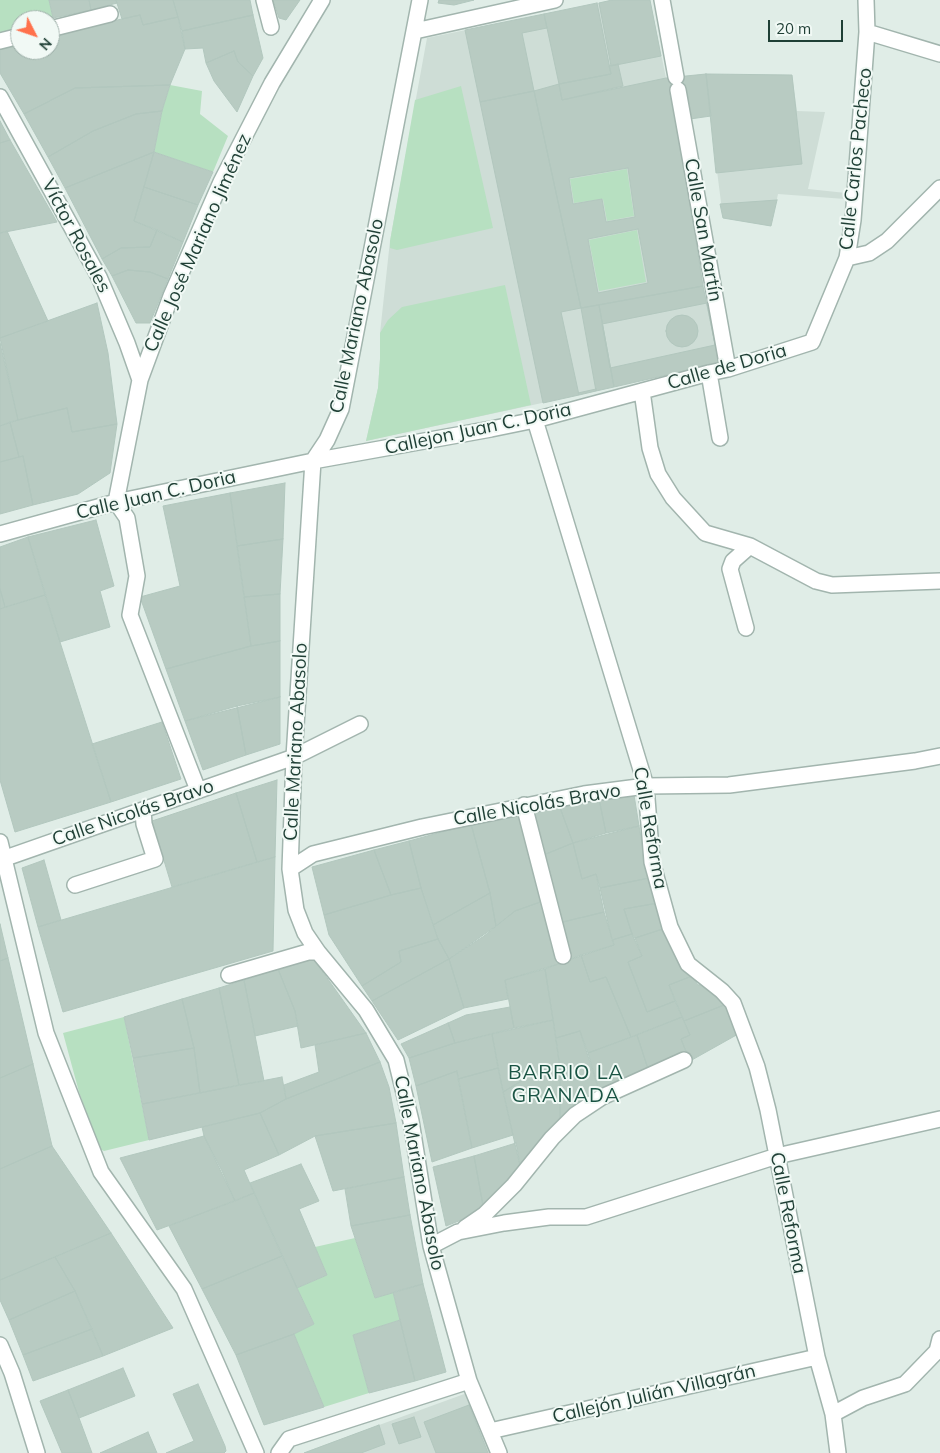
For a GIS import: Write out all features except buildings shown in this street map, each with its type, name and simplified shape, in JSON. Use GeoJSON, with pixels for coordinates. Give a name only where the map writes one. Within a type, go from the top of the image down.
{"type":"FeatureCollection","features":[{"type":"Feature","properties":{"kind":"street"},"geometry":{"type":"LineString","coordinates":[[264,0],[271,27]]}},
{"type":"Feature","properties":{"kind":"street","name":"Calle José Mariano Jiménez"},"geometry":{"type":"LineString","coordinates":[[116,502],[140,380],[171,296],[221,182],[272,83],[322,0]]}},
{"type":"Feature","properties":{"kind":"street","name":"Calle Mariano Abasolo"},"geometry":{"type":"LineString","coordinates":[[420,0],[341,408],[327,440],[314,461],[294,757],[290,869],[296,910],[306,933],[318,952],[366,1010],[396,1060],[411,1121],[431,1246],[469,1381],[499,1453]]}},
{"type":"Feature","properties":{"kind":"street"},"geometry":{"type":"LineString","coordinates":[[415,31],[555,0]]}},
{"type":"Feature","properties":{"kind":"street","name":"Calle San Martín"},"geometry":{"type":"LineString","coordinates":[[662,0],[728,369]]}},
{"type":"Feature","properties":{"kind":"street","name":"Calle Carlos Pacheco"},"geometry":{"type":"LineString","coordinates":[[812,342],[847,258],[853,220],[867,32],[866,0]]}},
{"type":"Feature","properties":{"kind":"street"},"geometry":{"type":"LineString","coordinates":[[60,26],[110,14]]}},
{"type":"Feature","properties":{"kind":"street"},"geometry":{"type":"LineString","coordinates":[[867,32],[940,54]]}},
{"type":"Feature","properties":{"kind":"street","name":"Víctor Rosales"},"geometry":{"type":"LineString","coordinates":[[0,97],[99,277],[127,343],[140,380]]}},
{"type":"Feature","properties":{"kind":"street"},"geometry":{"type":"LineString","coordinates":[[847,258],[869,253],[887,241],[940,188]]}},
{"type":"Feature","properties":{"kind":"street","name":"Calle de Doria"},"geometry":{"type":"LineString","coordinates":[[642,391],[728,369],[812,342]]}},
{"type":"Feature","properties":{"kind":"street"},"geometry":{"type":"LineString","coordinates":[[708,373],[720,438]]}},
{"type":"Feature","properties":{"kind":"street"},"geometry":{"type":"LineString","coordinates":[[642,391],[650,448],[658,474],[673,498],[705,533],[750,546],[816,581],[832,584],[940,581]]}},
{"type":"Feature","properties":{"kind":"street","name":"Callejon Juan C. Doria"},"geometry":{"type":"LineString","coordinates":[[314,461],[535,420],[642,391]]}},
{"type":"Feature","properties":{"kind":"street","name":"Calle Reforma"},"geometry":{"type":"LineString","coordinates":[[535,420],[646,786],[652,862],[670,927],[688,964],[718,988],[733,1003],[757,1067],[777,1156],[817,1357],[833,1414],[838,1453]]}},
{"type":"Feature","properties":{"kind":"street","name":"Calle Juan C. Doria"},"geometry":{"type":"LineString","coordinates":[[0,534],[116,502],[314,461]]}},
{"type":"Feature","properties":{"kind":"street"},"geometry":{"type":"LineString","coordinates":[[116,502],[127,518],[138,576],[130,615],[198,790]]}},
{"type":"Feature","properties":{"kind":"street"},"geometry":{"type":"LineString","coordinates":[[746,628],[730,569],[733,561],[750,546]]}},
{"type":"Feature","properties":{"kind":"street","name":"Calle Nicolás Bravo"},"geometry":{"type":"LineString","coordinates":[[2,859],[294,757],[360,724]]}},
{"type":"Feature","properties":{"kind":"street","name":"Calle Nicolás Bravo"},"geometry":{"type":"LineString","coordinates":[[290,869],[313,854],[422,827],[584,794],[646,786],[729,785],[915,761],[940,756]]}},
{"type":"Feature","properties":{"kind":"street"},"geometry":{"type":"LineString","coordinates":[[524,805],[563,956]]}},
{"type":"Feature","properties":{"kind":"street"},"geometry":{"type":"LineString","coordinates":[[75,884],[155,859],[144,824],[143,810]]}},
{"type":"Feature","properties":{"kind":"street"},"geometry":{"type":"LineString","coordinates":[[0,842],[2,859],[46,1033],[101,1172],[184,1289],[256,1453]]}},
{"type":"Feature","properties":{"kind":"street"},"geometry":{"type":"LineString","coordinates":[[229,975],[308,952],[318,952]]}},
{"type":"Feature","properties":{"kind":"street"},"geometry":{"type":"LineString","coordinates":[[431,1246],[484,1216],[514,1185],[552,1138],[575,1115],[602,1097],[684,1060]]}},
{"type":"Feature","properties":{"kind":"street"},"geometry":{"type":"LineString","coordinates":[[458,1232],[548,1217],[586,1217],[777,1156],[940,1119]]}},
{"type":"Feature","properties":{"kind":"street"},"geometry":{"type":"LineString","coordinates":[[833,1414],[863,1398],[905,1384],[937,1352],[940,1339]]}},
{"type":"Feature","properties":{"kind":"street"},"geometry":{"type":"LineString","coordinates":[[0,1345],[12,1373],[37,1453]]}},
{"type":"Feature","properties":{"kind":"street","name":"Callejón Julián Villagrán"},"geometry":{"type":"LineString","coordinates":[[490,1431],[817,1357]]}},
{"type":"Feature","properties":{"kind":"street"},"geometry":{"type":"LineString","coordinates":[[0,1358],[8,1376],[29,1453]]}},
{"type":"Feature","properties":{"kind":"street"},"geometry":{"type":"LineString","coordinates":[[279,1453],[290,1439],[469,1381]]}},
{"type":"Feature","properties":{"kind":"shaded area"},"geometry":{"type":"Polygon","coordinates":[[[612,0],[650,0],[666,78],[706,74],[792,75],[797,111],[825,112],[808,189],[846,193],[845,199],[778,194],[771,226],[723,218],[710,116],[690,119],[686,89],[673,91],[703,286],[719,363],[366,441],[378,388],[380,333],[390,241],[427,38],[612,0]]]}},
{"type":"Feature","properties":{"kind":"shaded area"},"geometry":{"type":"Polygon","coordinates":[[[467,1393],[491,1453],[304,1453],[305,1452],[467,1393]]]}},
{"type":"Feature","properties":{"kind":"green space"},"geometry":{"type":"Polygon","coordinates":[[[0,0],[49,0],[51,10],[10,10],[10,30],[0,33],[0,0]]]}},
{"type":"Feature","properties":{"kind":"green space"},"geometry":{"type":"Polygon","coordinates":[[[170,85],[202,91],[200,114],[228,136],[213,172],[154,152],[162,111],[170,85]]]}},
{"type":"Feature","properties":{"kind":"green space"},"geometry":{"type":"Polygon","coordinates":[[[461,86],[493,228],[397,250],[390,248],[415,100],[461,86]]]}},
{"type":"Feature","properties":{"kind":"green space"},"geometry":{"type":"Polygon","coordinates":[[[627,169],[634,216],[607,221],[603,199],[574,203],[570,179],[627,169]]]}},
{"type":"Feature","properties":{"kind":"green space"},"geometry":{"type":"Polygon","coordinates":[[[637,230],[646,282],[599,291],[589,240],[637,230]]]}},
{"type":"Feature","properties":{"kind":"green space"},"geometry":{"type":"Polygon","coordinates":[[[505,285],[531,405],[366,441],[378,388],[380,333],[388,320],[402,307],[505,285]]]}},
{"type":"Feature","properties":{"kind":"green space"},"geometry":{"type":"Polygon","coordinates":[[[124,1017],[149,1140],[104,1151],[100,1149],[79,1092],[63,1033],[124,1017]]]}},
{"type":"Feature","properties":{"kind":"green space"},"geometry":{"type":"Polygon","coordinates":[[[355,1238],[375,1298],[393,1292],[400,1320],[353,1335],[369,1393],[324,1407],[294,1334],[314,1324],[297,1288],[327,1275],[315,1247],[355,1238]]]}},
{"type":"Feature","properties":{"kind":"district","name":"BARRIO LA GRANADA"},"geometry":{"type":"Point","coordinates":[566,1084]}}]}
